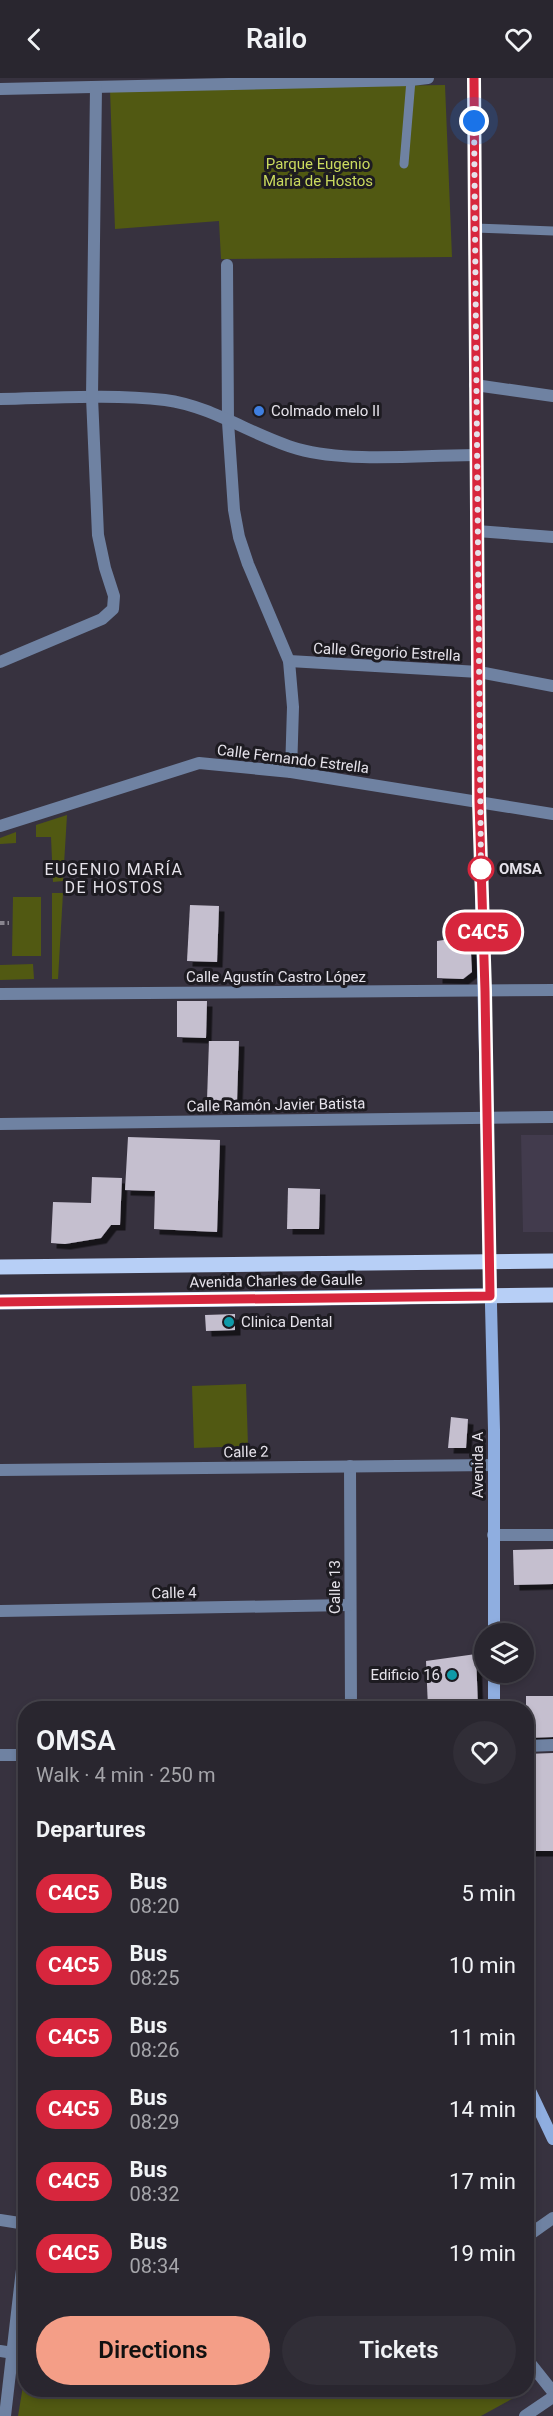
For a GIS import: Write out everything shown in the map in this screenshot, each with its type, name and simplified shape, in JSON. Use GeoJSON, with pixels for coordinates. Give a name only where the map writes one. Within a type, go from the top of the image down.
{"type":"FeatureCollection","features":[{"type":"Feature","properties":{"kind":"main road","name":"Avenida A"},"geometry":{"type":"LineString","coordinates":[[474,78],[479,802],[490,1261],[494,1623]]}},
{"type":"Feature","properties":{"kind":"main road","name":"Avenida Charles de Gaulle"},"geometry":{"type":"LineString","coordinates":[[0,1267],[553,1260]]}},
{"type":"Feature","properties":{"kind":"main road","name":"Avenida Charles de Gaulle"},"geometry":{"type":"LineString","coordinates":[[0,1302],[553,1295]]}},
{"type":"Feature","properties":{"kind":"main road"},"geometry":{"type":"LineString","coordinates":[[494,1683],[494,1701]]}},
{"type":"Feature","properties":{"kind":"main road"},"geometry":{"type":"LineString","coordinates":[[534,2099],[553,2139]]}},
{"type":"Feature","properties":{"kind":"street"},"geometry":{"type":"LineString","coordinates":[[0,89],[428,78]]}},
{"type":"Feature","properties":{"kind":"street"},"geometry":{"type":"LineString","coordinates":[[0,662],[102,619],[113,609],[114,596],[105,568],[99,536],[92,397],[96,87]]}},
{"type":"Feature","properties":{"kind":"street"},"geometry":{"type":"LineString","coordinates":[[227,265],[228,422],[234,510],[239,537],[289,661],[292,707],[291,772]]}},
{"type":"Feature","properties":{"kind":"street"},"geometry":{"type":"LineString","coordinates":[[475,385],[553,396]]}},
{"type":"Feature","properties":{"kind":"street"},"geometry":{"type":"LineString","coordinates":[[0,399],[92,397],[165,400],[194,408],[273,441],[321,453],[358,456],[476,455]]}},
{"type":"Feature","properties":{"kind":"street"},"geometry":{"type":"LineString","coordinates":[[477,531],[553,537]]}},
{"type":"Feature","properties":{"kind":"street","name":"Calle Gregorio Estrella"},"geometry":{"type":"LineString","coordinates":[[289,661],[479,672],[553,686]]}},
{"type":"Feature","properties":{"kind":"street","name":"Calle Fernando Estrella"},"geometry":{"type":"LineString","coordinates":[[0,826],[199,763],[291,772],[553,814]]}},
{"type":"Feature","properties":{"kind":"street","name":"Calle Agustín Castro López"},"geometry":{"type":"LineString","coordinates":[[0,994],[553,990]]}},
{"type":"Feature","properties":{"kind":"street","name":"Calle Ramón Javier Batista"},"geometry":{"type":"LineString","coordinates":[[0,1124],[553,1117]]}},
{"type":"Feature","properties":{"kind":"street","name":"Calle 2"},"geometry":{"type":"LineString","coordinates":[[0,1470],[493,1465]]}},
{"type":"Feature","properties":{"kind":"street","name":"Calle 13"},"geometry":{"type":"LineString","coordinates":[[350,1466],[351,1701]]}},
{"type":"Feature","properties":{"kind":"street"},"geometry":{"type":"LineString","coordinates":[[493,1535],[553,1535]]}},
{"type":"Feature","properties":{"kind":"street","name":"Calle 4"},"geometry":{"type":"LineString","coordinates":[[0,1611],[349,1605]]}},
{"type":"Feature","properties":{"kind":"street"},"geometry":{"type":"LineString","coordinates":[[534,1745],[553,1744]]}},
{"type":"Feature","properties":{"kind":"street"},"geometry":{"type":"LineString","coordinates":[[0,1755],[18,1755]]}},
{"type":"Feature","properties":{"kind":"street"},"geometry":{"type":"LineString","coordinates":[[534,2231],[553,2218]]}},
{"type":"Feature","properties":{"kind":"street"},"geometry":{"type":"LineString","coordinates":[[0,2220],[18,2223]]}},
{"type":"Feature","properties":{"kind":"street"},"geometry":{"type":"LineString","coordinates":[[5,2416],[18,2308]]}},
{"type":"Feature","properties":{"kind":"street"},"geometry":{"type":"LineString","coordinates":[[534,2368],[553,2392]]}},
{"type":"Feature","properties":{"kind":"street"},"geometry":{"type":"LineString","coordinates":[[525,2416],[553,2397]]}},
{"type":"Feature","properties":{"kind":"lane"},"geometry":{"type":"LineString","coordinates":[[404,164],[411,80]]}},
{"type":"Feature","properties":{"kind":"lane"},"geometry":{"type":"LineString","coordinates":[[475,228],[553,231]]}},
{"type":"Feature","properties":{"kind":"path"},"geometry":{"type":"LineString","coordinates":[[0,923],[9,923]]}},
{"type":"Feature","properties":{"kind":"shaded area"},"geometry":{"type":"Polygon","coordinates":[[[521,1135],[553,1135],[553,1232],[523,1232],[521,1135]]]}},
{"type":"Feature","properties":{"kind":"green space","name":"Parque Eugenio Maria de Hostos"},"geometry":{"type":"Polygon","coordinates":[[[445,85],[452,257],[221,259],[219,221],[115,229],[110,90],[445,85]]]}},
{"type":"Feature","properties":{"kind":"green space"},"geometry":{"type":"Polygon","coordinates":[[[67,815],[63,881],[53,882],[51,837],[36,837],[36,825],[67,815]]]}},
{"type":"Feature","properties":{"kind":"green space"},"geometry":{"type":"Polygon","coordinates":[[[16,832],[16,843],[0,844],[0,838],[16,832]]]}},
{"type":"Feature","properties":{"kind":"green space"},"geometry":{"type":"Polygon","coordinates":[[[52,893],[63,893],[58,979],[52,979],[52,893]]]}},
{"type":"Feature","properties":{"kind":"green space"},"geometry":{"type":"Polygon","coordinates":[[[13,897],[41,897],[41,956],[12,956],[13,897]]]}},
{"type":"Feature","properties":{"kind":"green space"},"geometry":{"type":"Polygon","coordinates":[[[33,964],[34,979],[0,980],[0,965],[33,964]]]}},
{"type":"Feature","properties":{"kind":"green space"},"geometry":{"type":"Polygon","coordinates":[[[246,1384],[248,1446],[194,1448],[192,1386],[246,1384]]]}},
{"type":"Feature","properties":{"kind":"green space"},"geometry":{"type":"Polygon","coordinates":[[[21,2397],[515,2397],[481,2416],[18,2416],[21,2397]]]}},
{"type":"Feature","properties":{"kind":"building"},"geometry":{"type":"Polygon","coordinates":[[[190,905],[219,906],[217,962],[187,961],[190,905]]]}},
{"type":"Feature","properties":{"kind":"building"},"geometry":{"type":"Polygon","coordinates":[[[470,936],[472,972],[463,979],[437,978],[437,941],[470,936]]]}},
{"type":"Feature","properties":{"kind":"building"},"geometry":{"type":"Polygon","coordinates":[[[177,1001],[207,1001],[206,1038],[177,1037],[177,1001]]]}},
{"type":"Feature","properties":{"kind":"building"},"geometry":{"type":"Polygon","coordinates":[[[209,1041],[239,1041],[237,1101],[207,1100],[209,1041]]]}},
{"type":"Feature","properties":{"kind":"building"},"geometry":{"type":"Polygon","coordinates":[[[128,1137],[220,1140],[217,1232],[154,1229],[155,1191],[125,1190],[128,1137]]]}},
{"type":"Feature","properties":{"kind":"building"},"geometry":{"type":"Polygon","coordinates":[[[92,1177],[122,1178],[120,1225],[111,1225],[101,1238],[65,1244],[51,1243],[53,1202],[91,1203],[92,1177]]]}},
{"type":"Feature","properties":{"kind":"building"},"geometry":{"type":"Polygon","coordinates":[[[288,1188],[320,1189],[319,1229],[287,1229],[288,1188]]]}},
{"type":"Feature","properties":{"kind":"building"},"geometry":{"type":"Polygon","coordinates":[[[235,1314],[235,1330],[206,1331],[205,1315],[235,1314]]]}},
{"type":"Feature","properties":{"kind":"building"},"geometry":{"type":"Polygon","coordinates":[[[451,1417],[468,1419],[466,1448],[448,1448],[451,1417]]]}},
{"type":"Feature","properties":{"kind":"building"},"geometry":{"type":"Polygon","coordinates":[[[553,1549],[553,1584],[514,1585],[513,1550],[553,1549]]]}},
{"type":"Feature","properties":{"kind":"building","name":"Edificio 16"},"geometry":{"type":"Polygon","coordinates":[[[474,1654],[474,1683],[477,1683],[478,1701],[428,1701],[426,1661],[474,1654]]]}},
{"type":"Feature","properties":{"kind":"building"},"geometry":{"type":"Polygon","coordinates":[[[526,1696],[553,1696],[553,1737],[534,1738],[534,1701],[526,1701],[526,1696]]]}},
{"type":"Feature","properties":{"kind":"building"},"geometry":{"type":"Polygon","coordinates":[[[553,1753],[553,1851],[534,1851],[534,1754],[553,1753]]]}},
{"type":"Feature","properties":{"kind":"bus line","name":"C4C5"},"geometry":{"type":"LineString","coordinates":[[0,1302],[490,1296],[479,802],[474,78]]}},
{"type":"Feature","properties":{"kind":"place","name":"Colmado melo II"},"geometry":{"type":"Point","coordinates":[259,411]}},
{"type":"Feature","properties":{"kind":"place","name":"OMSA"},"geometry":{"type":"Point","coordinates":[481,869]}},
{"type":"Feature","properties":{"kind":"place","name":"Clinica Dental"},"geometry":{"type":"Point","coordinates":[229,1322]}},
{"type":"Feature","properties":{"kind":"place","name":"Edificio 16"},"geometry":{"type":"Point","coordinates":[452,1675]}},
{"type":"Feature","properties":{"kind":"district","name":"EUGENIO MARÍA DE HOSTOS"},"geometry":{"type":"Point","coordinates":[114,878]}},
{"type":"Feature","properties":{"kind":"route"},"geometry":{"type":"LineString","coordinates":[[474,121],[481,873],[481,869]]}}]}
